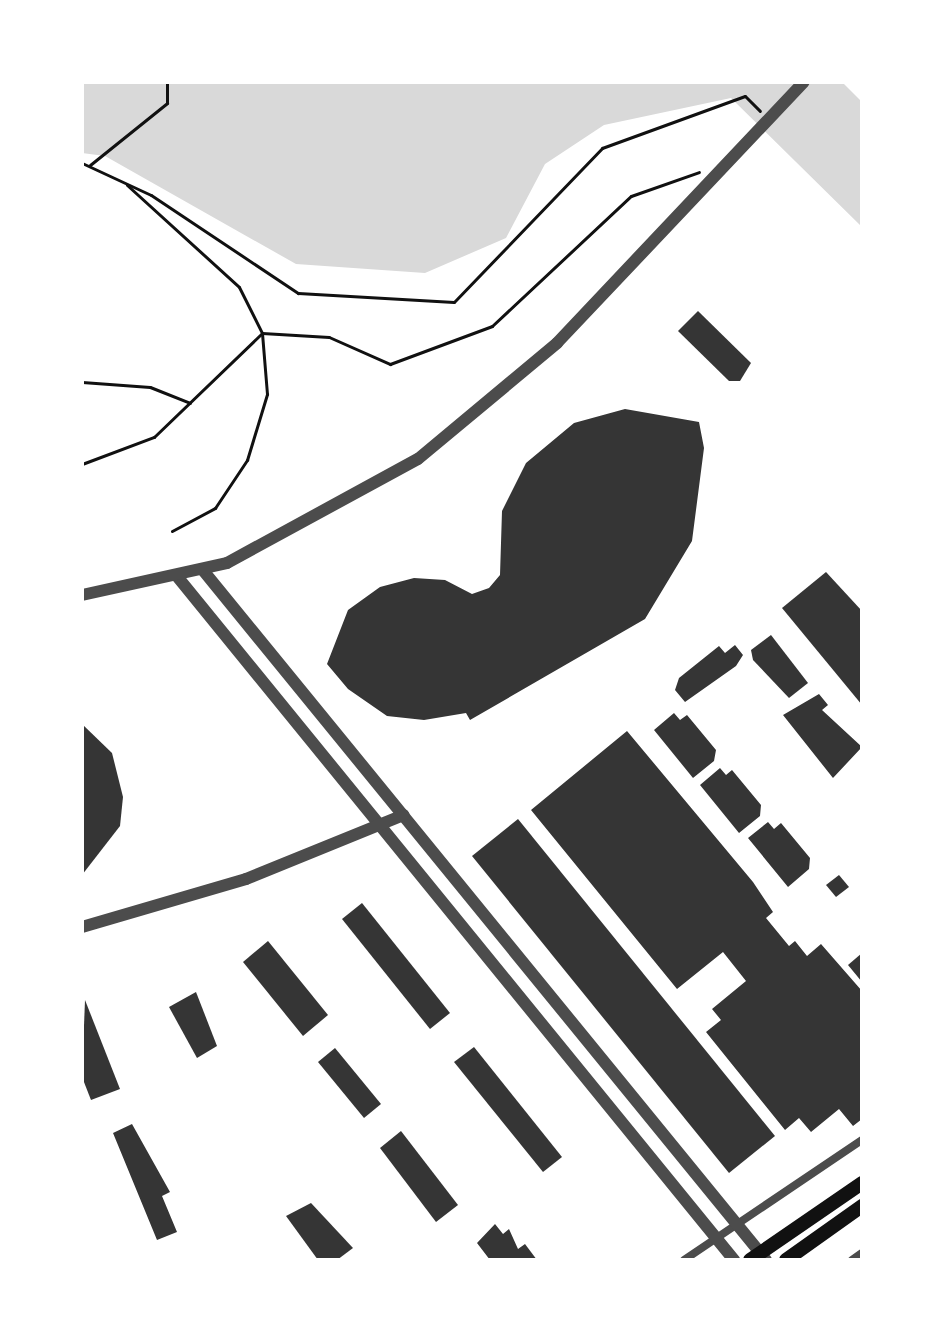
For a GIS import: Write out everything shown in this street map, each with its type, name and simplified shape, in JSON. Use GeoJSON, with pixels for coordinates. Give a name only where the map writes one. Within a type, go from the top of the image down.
{"type":"FeatureCollection","features":[{"type":"Feature","properties":{"kind":"main road"},"geometry":{"type":"LineString","coordinates":[[759,1258],[862,1183]]}},
{"type":"Feature","properties":{"kind":"main road"},"geometry":{"type":"LineString","coordinates":[[786,1260],[862,1206]]}},
{"type":"Feature","properties":{"kind":"street"},"geometry":{"type":"LineString","coordinates":[[82,595],[227,563],[418,459],[557,343],[804,82]]}},
{"type":"Feature","properties":{"kind":"street"},"geometry":{"type":"LineString","coordinates":[[202,569],[738,1223],[759,1258]]}},
{"type":"Feature","properties":{"kind":"street"},"geometry":{"type":"LineString","coordinates":[[176,575],[734,1260]]}},
{"type":"Feature","properties":{"kind":"street"},"geometry":{"type":"LineString","coordinates":[[82,927],[246,879],[382,828],[404,815]]}},
{"type":"Feature","properties":{"kind":"street"},"geometry":{"type":"LineString","coordinates":[[684,1260],[862,1140]]}},
{"type":"Feature","properties":{"kind":"street"},"geometry":{"type":"LineString","coordinates":[[852,1260],[862,1253]]}},
{"type":"Feature","properties":{"kind":"path"},"geometry":{"type":"LineString","coordinates":[[90,165],[167,103],[167,82]]}},
{"type":"Feature","properties":{"kind":"path"},"geometry":{"type":"LineString","coordinates":[[82,163],[125,182],[298,293],[454,302],[602,148],[745,96],[769,119]]}},
{"type":"Feature","properties":{"kind":"path"},"geometry":{"type":"LineString","coordinates":[[82,464],[154,437],[262,333],[329,337],[390,364],[492,326],[631,196],[677,174],[721,169]]}},
{"type":"Feature","properties":{"kind":"path"},"geometry":{"type":"LineString","coordinates":[[125,182],[239,287],[262,333],[267,394],[247,460],[215,508],[172,531]]}},
{"type":"Feature","properties":{"kind":"path"},"geometry":{"type":"LineString","coordinates":[[82,382],[150,387],[190,403]]}},
{"type":"Feature","properties":{"kind":"shaded area"},"geometry":{"type":"Polygon","coordinates":[[[82,82],[842,82],[862,102],[862,227],[731,98],[604,125],[545,164],[506,238],[425,273],[296,264],[105,156],[82,153],[82,82]]]}},
{"type":"Feature","properties":{"kind":"building"},"geometry":{"type":"Polygon","coordinates":[[[698,311],[751,363],[740,381],[729,381],[678,331],[698,311]]]}},
{"type":"Feature","properties":{"kind":"building"},"geometry":{"type":"Polygon","coordinates":[[[625,409],[699,422],[704,448],[692,541],[645,619],[470,720],[466,713],[424,720],[387,716],[348,689],[327,664],[348,610],[380,587],[414,578],[445,580],[472,594],[489,588],[500,575],[502,511],[526,463],[574,423],[625,409]]]}},
{"type":"Feature","properties":{"kind":"building"},"geometry":{"type":"Polygon","coordinates":[[[826,572],[862,611],[862,705],[782,608],[826,572]]]}},
{"type":"Feature","properties":{"kind":"building"},"geometry":{"type":"Polygon","coordinates":[[[771,635],[808,683],[789,698],[753,660],[751,650],[771,635]]]}},
{"type":"Feature","properties":{"kind":"building"},"geometry":{"type":"Polygon","coordinates":[[[735,645],[743,655],[736,666],[685,702],[675,690],[679,678],[719,646],[725,653],[735,645]]]}},
{"type":"Feature","properties":{"kind":"building"},"geometry":{"type":"Polygon","coordinates":[[[819,694],[828,705],[822,710],[862,747],[833,778],[783,715],[819,694]]]}},
{"type":"Feature","properties":{"kind":"building"},"geometry":{"type":"Polygon","coordinates":[[[674,713],[680,720],[687,715],[716,750],[714,761],[693,778],[654,730],[674,713]]]}},
{"type":"Feature","properties":{"kind":"building"},"geometry":{"type":"Polygon","coordinates":[[[82,724],[112,753],[123,797],[120,826],[82,875],[82,724]]]}},
{"type":"Feature","properties":{"kind":"building"},"geometry":{"type":"Polygon","coordinates":[[[627,731],[753,882],[773,912],[766,918],[789,946],[795,941],[807,956],[821,944],[862,991],[862,1119],[853,1126],[839,1109],[811,1132],[799,1118],[785,1130],[706,1032],[721,1020],[712,1009],[746,981],[723,952],[677,989],[531,810],[627,731]]]}},
{"type":"Feature","properties":{"kind":"building"},"geometry":{"type":"Polygon","coordinates":[[[720,768],[726,775],[732,770],[761,805],[760,816],[739,833],[700,785],[720,768]]]}},
{"type":"Feature","properties":{"kind":"building"},"geometry":{"type":"Polygon","coordinates":[[[518,819],[775,1136],[729,1173],[472,856],[518,819]]]}},
{"type":"Feature","properties":{"kind":"building"},"geometry":{"type":"Polygon","coordinates":[[[768,822],[774,829],[781,823],[810,858],[809,869],[788,887],[748,838],[768,822]]]}},
{"type":"Feature","properties":{"kind":"building"},"geometry":{"type":"Polygon","coordinates":[[[839,875],[849,887],[836,897],[826,885],[839,875]]]}},
{"type":"Feature","properties":{"kind":"building"},"geometry":{"type":"Polygon","coordinates":[[[362,903],[450,1013],[430,1029],[342,919],[362,903]]]}},
{"type":"Feature","properties":{"kind":"building"},"geometry":{"type":"Polygon","coordinates":[[[268,941],[328,1015],[303,1036],[243,962],[268,941]]]}},
{"type":"Feature","properties":{"kind":"building"},"geometry":{"type":"Polygon","coordinates":[[[862,953],[862,982],[848,965],[862,953]]]}},
{"type":"Feature","properties":{"kind":"building"},"geometry":{"type":"Polygon","coordinates":[[[196,992],[217,1046],[197,1058],[169,1007],[196,992]]]}},
{"type":"Feature","properties":{"kind":"building"},"geometry":{"type":"Polygon","coordinates":[[[85,1000],[120,1089],[91,1100],[82,1077],[85,1000]]]}},
{"type":"Feature","properties":{"kind":"building"},"geometry":{"type":"Polygon","coordinates":[[[474,1047],[562,1157],[543,1172],[454,1062],[474,1047]]]}},
{"type":"Feature","properties":{"kind":"building"},"geometry":{"type":"Polygon","coordinates":[[[335,1048],[381,1104],[364,1118],[318,1062],[335,1048]]]}},
{"type":"Feature","properties":{"kind":"building"},"geometry":{"type":"Polygon","coordinates":[[[132,1124],[170,1192],[162,1196],[177,1232],[157,1240],[113,1133],[132,1124]]]}},
{"type":"Feature","properties":{"kind":"building"},"geometry":{"type":"Polygon","coordinates":[[[401,1131],[458,1205],[436,1222],[380,1148],[401,1131]]]}},
{"type":"Feature","properties":{"kind":"building"},"geometry":{"type":"Polygon","coordinates":[[[311,1203],[353,1248],[337,1260],[318,1260],[286,1216],[311,1203]]]}},
{"type":"Feature","properties":{"kind":"building"},"geometry":{"type":"Polygon","coordinates":[[[495,1224],[503,1234],[509,1229],[518,1249],[525,1244],[537,1260],[490,1260],[477,1243],[495,1224]]]}}]}
